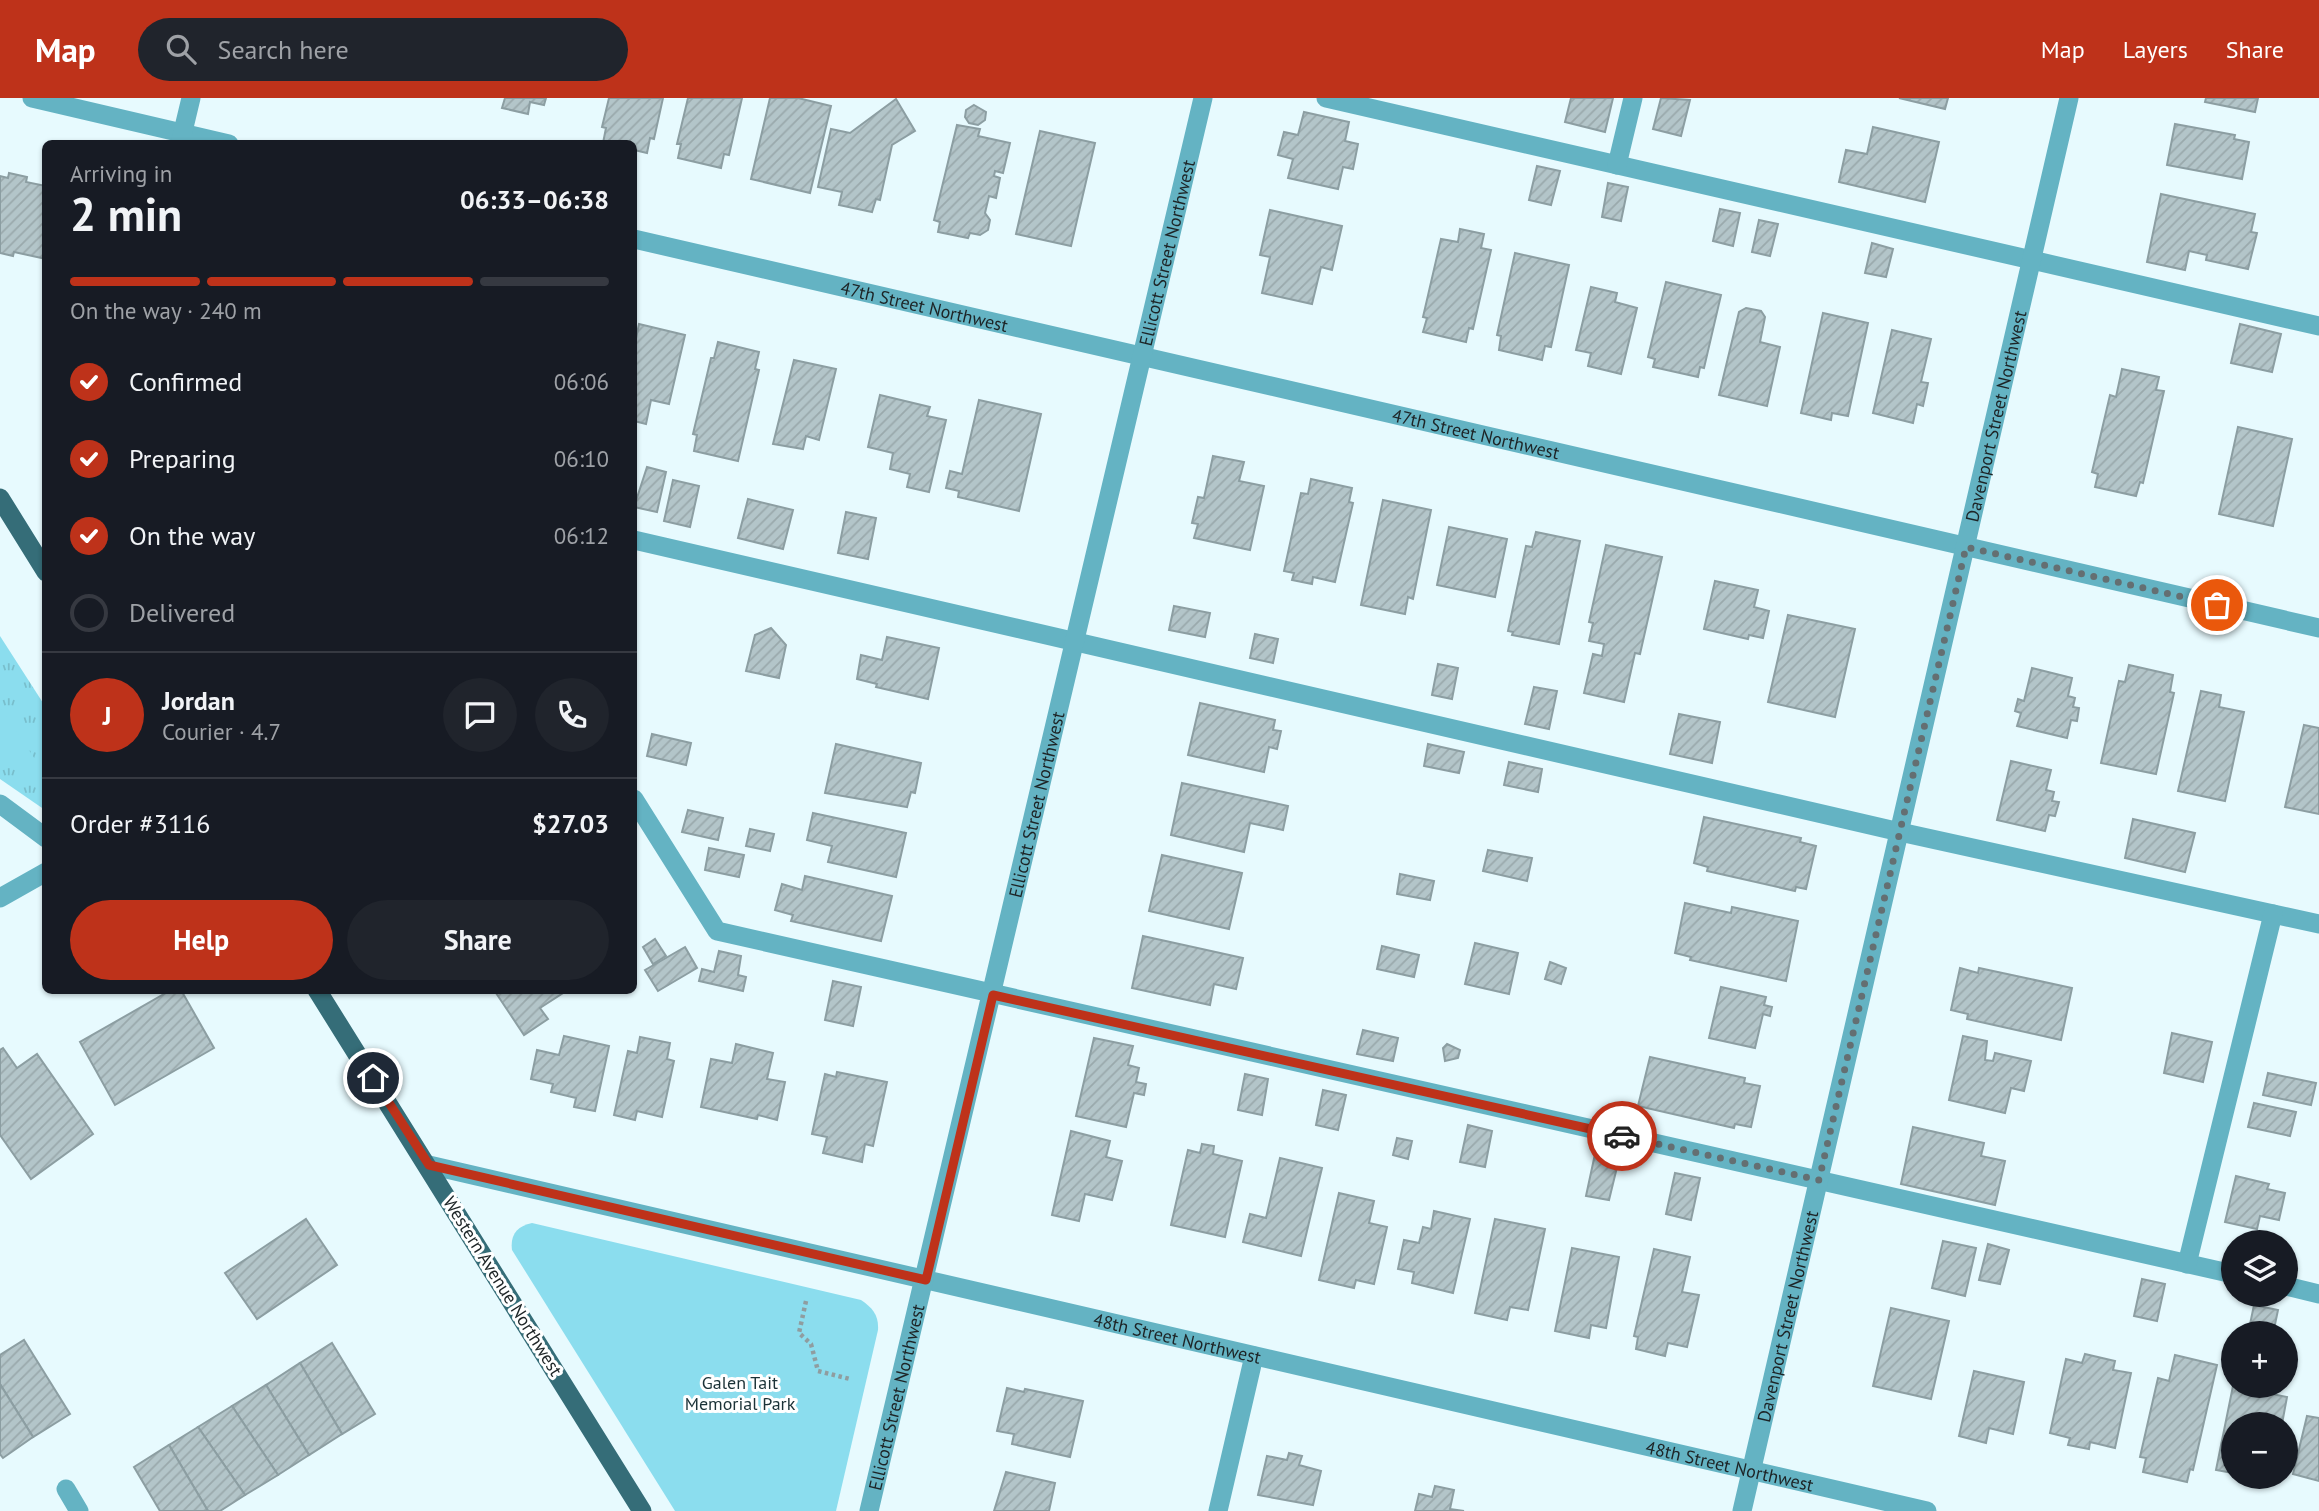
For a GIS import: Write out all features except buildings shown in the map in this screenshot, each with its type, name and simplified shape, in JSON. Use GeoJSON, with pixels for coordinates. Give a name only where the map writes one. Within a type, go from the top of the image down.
{"type":"FeatureCollection","features":[{"type":"Feature","properties":{"kind":"main road"},"geometry":{"type":"LineString","coordinates":[[0,498],[42,566]]}},
{"type":"Feature","properties":{"kind":"main road","name":"Western Avenue Northwest"},"geometry":{"type":"LineString","coordinates":[[320,994],[429,1165],[642,1511]]}},
{"type":"Feature","properties":{"kind":"street"},"geometry":{"type":"LineString","coordinates":[[32,98],[182,138],[191,98]]}},
{"type":"Feature","properties":{"kind":"street","name":"Ellicott Street Northwest"},"geometry":{"type":"LineString","coordinates":[[869,1511],[926,1280],[1203,98]]}},
{"type":"Feature","properties":{"kind":"street"},"geometry":{"type":"LineString","coordinates":[[1326,98],[2319,326]]}},
{"type":"Feature","properties":{"kind":"street"},"geometry":{"type":"LineString","coordinates":[[1617,165],[1633,98]]}},
{"type":"Feature","properties":{"kind":"street","name":"Davenport Street Northwest"},"geometry":{"type":"LineString","coordinates":[[1742,1511],[2069,98]]}},
{"type":"Feature","properties":{"kind":"street","name":"47th Street Northwest"},"geometry":{"type":"LineString","coordinates":[[637,240],[2319,628]]}},
{"type":"Feature","properties":{"kind":"street"},"geometry":{"type":"LineString","coordinates":[[637,541],[1900,832],[2319,924]]}},
{"type":"Feature","properties":{"kind":"street"},"geometry":{"type":"LineString","coordinates":[[0,804],[42,835]]}},
{"type":"Feature","properties":{"kind":"street"},"geometry":{"type":"LineString","coordinates":[[637,804],[717,931],[2221,1271]]}},
{"type":"Feature","properties":{"kind":"street"},"geometry":{"type":"LineString","coordinates":[[0,898],[42,874]]}},
{"type":"Feature","properties":{"kind":"street"},"geometry":{"type":"LineString","coordinates":[[2187,1264],[2273,914]]}},
{"type":"Feature","properties":{"kind":"street","name":"48th Street Northwest"},"geometry":{"type":"LineString","coordinates":[[429,1165],[1927,1511]]}},
{"type":"Feature","properties":{"kind":"street"},"geometry":{"type":"LineString","coordinates":[[2298,1289],[2319,1294]]}},
{"type":"Feature","properties":{"kind":"street"},"geometry":{"type":"LineString","coordinates":[[1218,1511],[1254,1356]]}},
{"type":"Feature","properties":{"kind":"street"},"geometry":{"type":"LineString","coordinates":[[66,1489],[79,1511]]}},
{"type":"Feature","properties":{"kind":"path"},"geometry":{"type":"LineString","coordinates":[[806,1301],[799,1333],[811,1344],[818,1371],[850,1379]]}},
{"type":"Feature","properties":{"kind":"green space"},"geometry":{"type":"Polygon","coordinates":[[[0,636],[42,701],[42,808],[0,779],[0,636]]]}},
{"type":"Feature","properties":{"kind":"green space"},"geometry":{"type":"Polygon","coordinates":[[[0,707],[42,772],[0,744],[0,707]]]}},
{"type":"Feature","properties":{"kind":"green space","name":"Galen Tait Memorial Park"},"geometry":{"type":"Polygon","coordinates":[[[532,1223],[861,1300],[869,1306],[876,1316],[878,1330],[836,1511],[675,1511],[512,1250],[512,1240],[516,1232],[522,1226],[532,1223]]]}},
{"type":"Feature","properties":{"kind":"way so far"},"geometry":{"type":"LineString","coordinates":[[1622,1136],[1819,1180],[1966,547],[2217,605]]}},
{"type":"Feature","properties":{"kind":"route"},"geometry":{"type":"LineString","coordinates":[[373,1078],[429,1165],[926,1280],[993,995],[1622,1136]]}}]}
